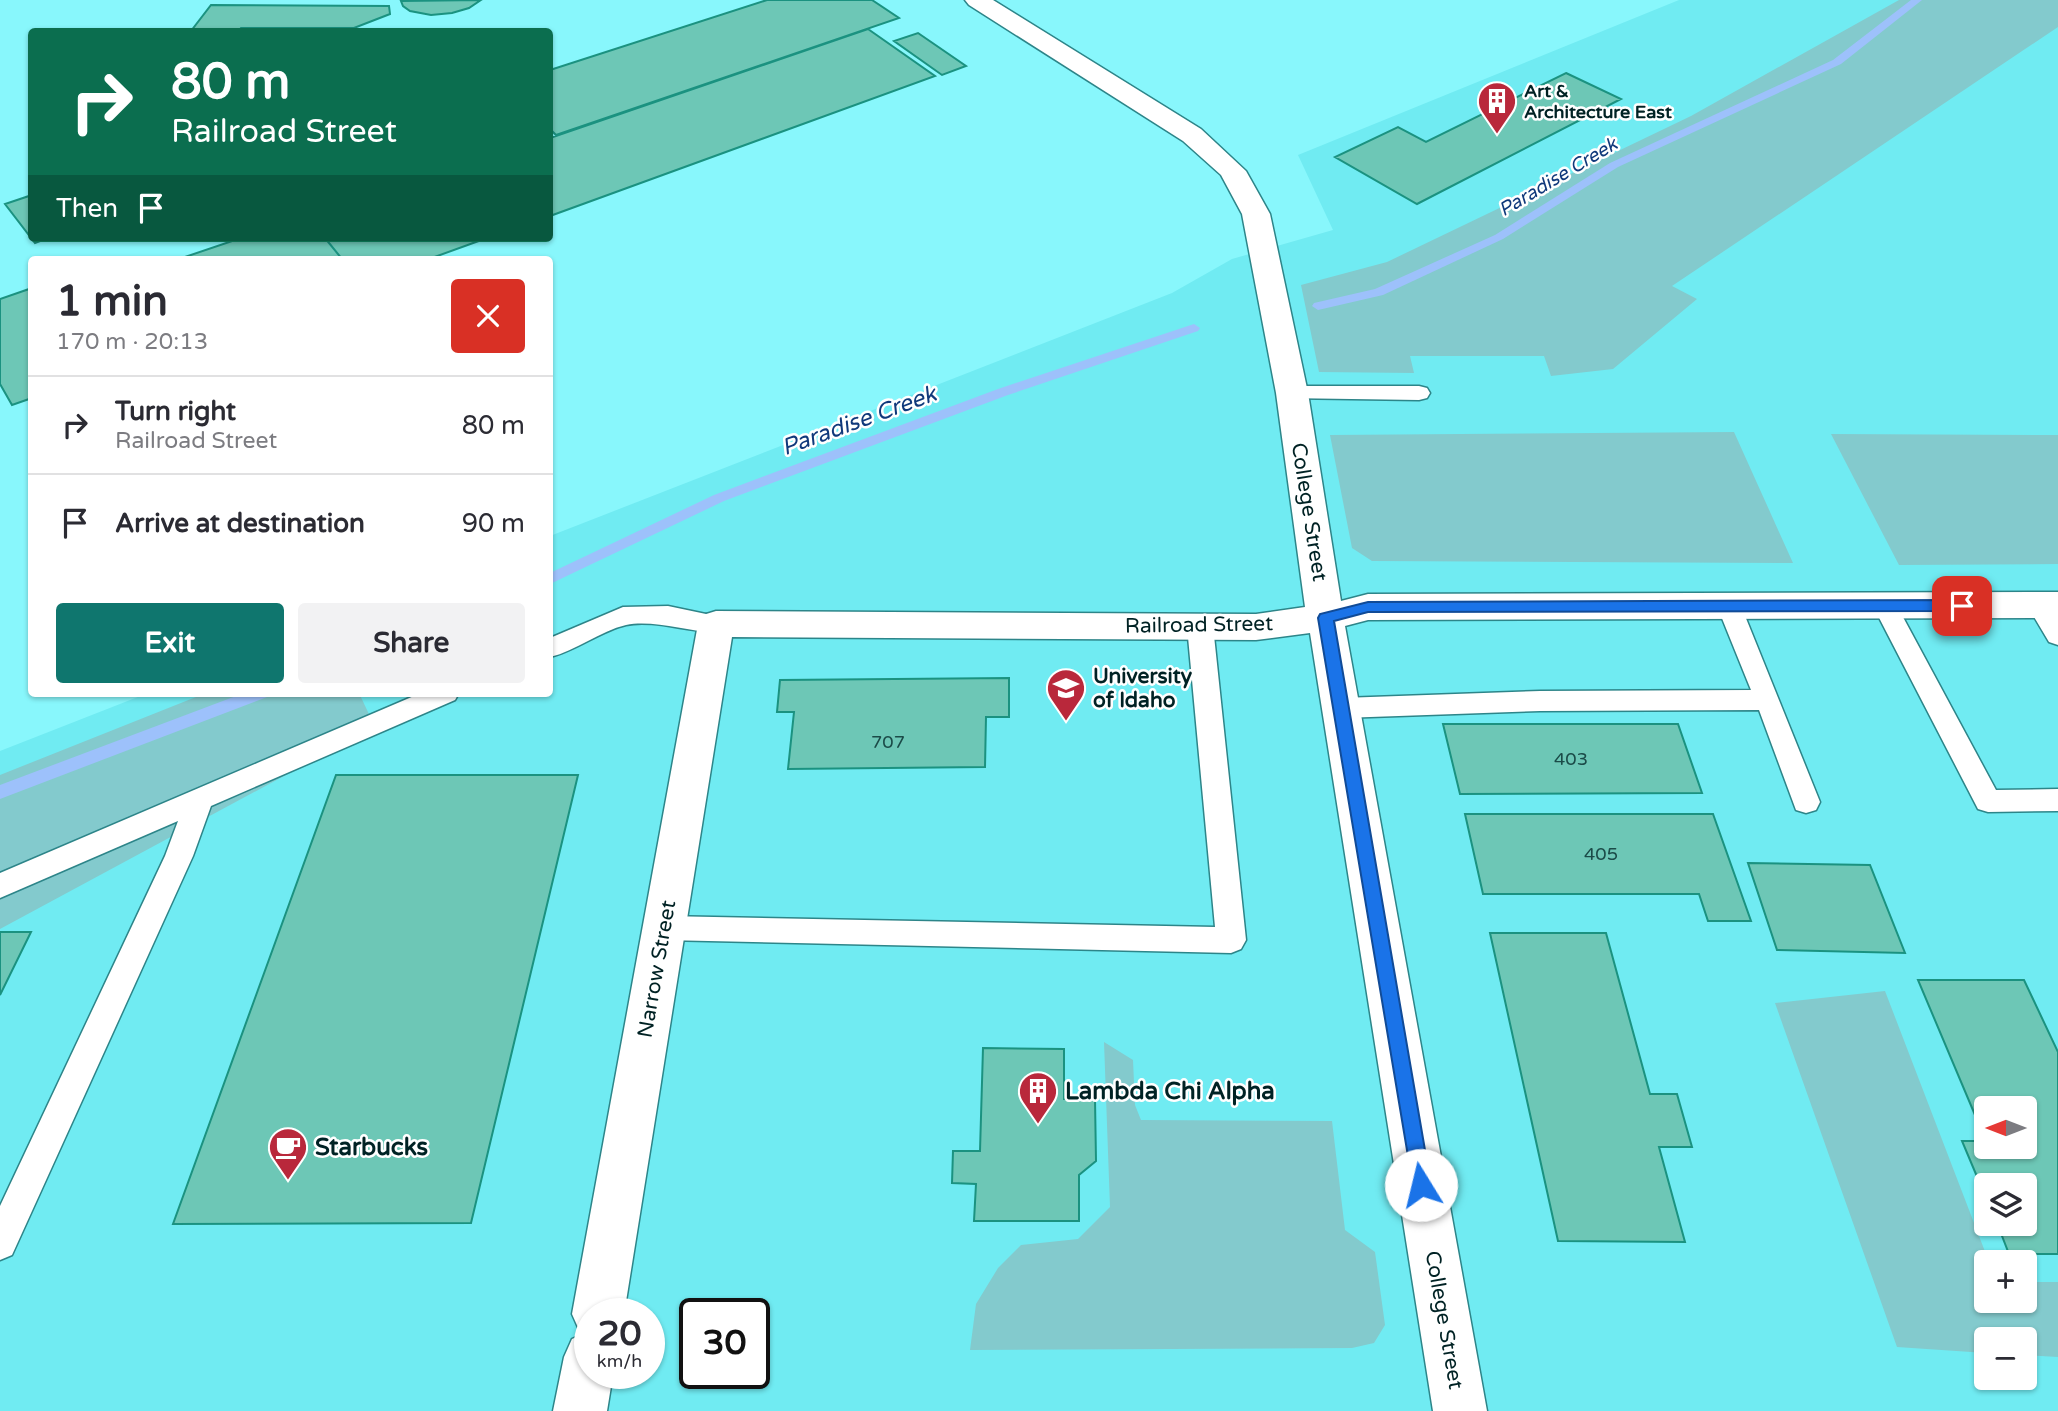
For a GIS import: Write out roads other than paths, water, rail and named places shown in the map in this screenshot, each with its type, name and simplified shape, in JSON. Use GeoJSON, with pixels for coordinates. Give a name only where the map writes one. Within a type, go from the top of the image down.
{"type":"FeatureCollection","features":[{"type":"Feature","properties":{"kind":"street","name":"College Street"},"geometry":{"type":"LineString","coordinates":[[978,0],[1192,135],[1232,171],[1256,214],[1292,393],[1326,618],[1460,1411]]}},
{"type":"Feature","properties":{"kind":"street","name":"Railroad Street"},"geometry":{"type":"LineString","coordinates":[[716,624],[1256,627],[1326,618],[1368,607],[2048,605]]}},
{"type":"Feature","properties":{"kind":"street","name":"Narrow Street"},"geometry":{"type":"LineString","coordinates":[[601,1298],[716,624]]}},
{"type":"Feature","properties":{"kind":"street"},"geometry":{"type":"LineString","coordinates":[[580,1411],[584,1389]]}},
{"type":"Feature","properties":{"kind":"lane"},"geometry":{"type":"LineString","coordinates":[[1292,393],[1419,393]]}},
{"type":"Feature","properties":{"kind":"lane"},"geometry":{"type":"LineString","coordinates":[[2048,605],[2058,636]]}},
{"type":"Feature","properties":{"kind":"lane"},"geometry":{"type":"LineString","coordinates":[[1729,606],[1806,802]]}},
{"type":"Feature","properties":{"kind":"lane"},"geometry":{"type":"LineString","coordinates":[[1885,606],[1988,801],[2058,800]]}},
{"type":"Feature","properties":{"kind":"lane"},"geometry":{"type":"LineString","coordinates":[[553,647],[623,616],[668,615],[716,624]]}},
{"type":"Feature","properties":{"kind":"lane"},"geometry":{"type":"LineString","coordinates":[[664,928],[1231,940],[1200,626]]}},
{"type":"Feature","properties":{"kind":"lane"},"geometry":{"type":"LineString","coordinates":[[0,886],[437,697]]}},
{"type":"Feature","properties":{"kind":"lane"},"geometry":{"type":"LineString","coordinates":[[1342,708],[1541,701],[1768,700]]}},
{"type":"Feature","properties":{"kind":"lane"},"geometry":{"type":"LineString","coordinates":[[0,1243],[179,856],[200,800]]}},
{"type":"Feature","properties":{"kind":"waterway","name":"Paradise Creek"},"geometry":{"type":"LineString","coordinates":[[1318,306],[1379,292],[1499,237],[1614,165],[1837,62],[1917,0]]}},
{"type":"Feature","properties":{"kind":"waterway","name":"Paradise Creek"},"geometry":{"type":"LineString","coordinates":[[553,578],[719,498],[1003,392],[1194,328]]}},
{"type":"Feature","properties":{"kind":"waterway","name":"Paradise Creek"},"geometry":{"type":"LineString","coordinates":[[0,792],[250,697]]}},
{"type":"Feature","properties":{"kind":"place","name":"Art & Architecture East"},"geometry":{"type":"Point","coordinates":[1497,135]}},
{"type":"Feature","properties":{"kind":"place","name":"University of Idaho"},"geometry":{"type":"Point","coordinates":[1066,722]}},
{"type":"Feature","properties":{"kind":"place","name":"Lambda Chi Alpha"},"geometry":{"type":"Point","coordinates":[1038,1125]}},
{"type":"Feature","properties":{"kind":"place","name":"Starbucks"},"geometry":{"type":"Point","coordinates":[288,1181]}}]}
